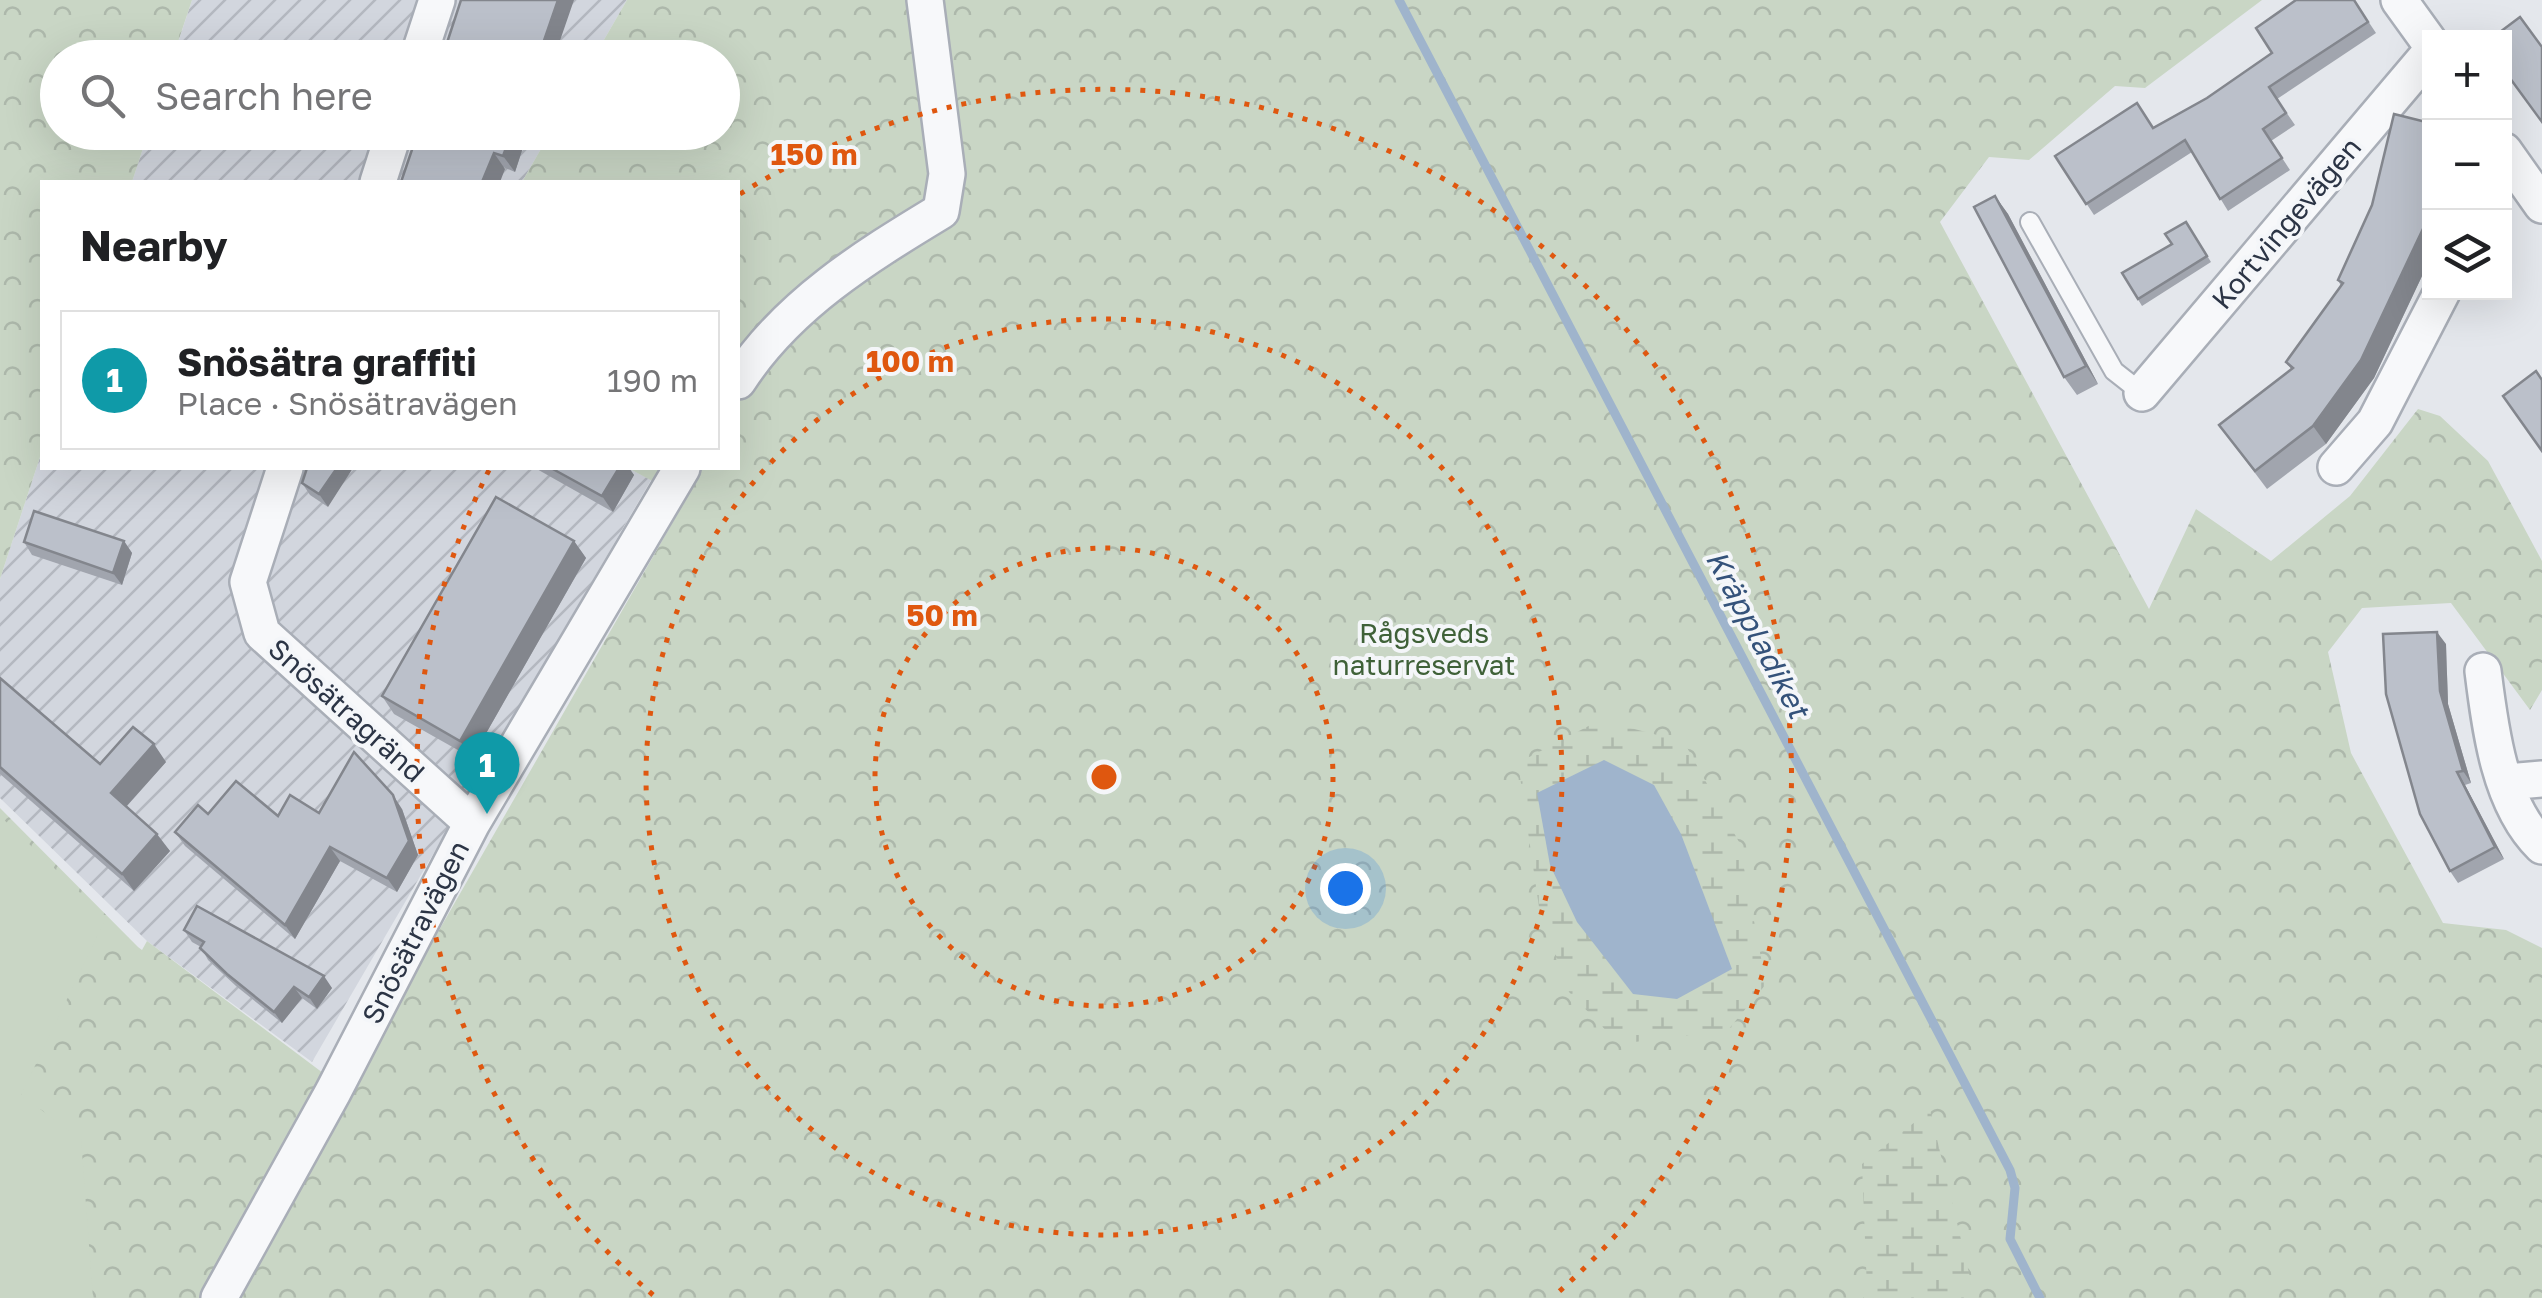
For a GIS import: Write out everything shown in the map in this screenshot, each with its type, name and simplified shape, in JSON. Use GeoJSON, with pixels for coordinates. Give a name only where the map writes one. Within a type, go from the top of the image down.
{"type":"FeatureCollection","features":[{"type":"Feature","properties":{"kind":"street"},"geometry":{"type":"LineString","coordinates":[[424,40],[437,0]]}},
{"type":"Feature","properties":{"kind":"street"},"geometry":{"type":"LineString","coordinates":[[740,378],[754,356],[842,272],[940,211],[947,174],[924,0]]}},
{"type":"Feature","properties":{"kind":"street"},"geometry":{"type":"LineString","coordinates":[[2400,0],[2422,32]]}},
{"type":"Feature","properties":{"kind":"street","name":"Kortvingevägen"},"geometry":{"type":"LineString","coordinates":[[2142,393],[2422,62]]}},
{"type":"Feature","properties":{"kind":"street"},"geometry":{"type":"LineString","coordinates":[[379,180],[388,150]]}},
{"type":"Feature","properties":{"kind":"street"},"geometry":{"type":"LineString","coordinates":[[2512,162],[2542,205]]}},
{"type":"Feature","properties":{"kind":"street"},"geometry":{"type":"LineString","coordinates":[[2336,467],[2375,422],[2438,300]]}},
{"type":"Feature","properties":{"kind":"street","name":"Snösätragränd"},"geometry":{"type":"LineString","coordinates":[[284,470],[248,582],[262,633],[472,823]]}},
{"type":"Feature","properties":{"kind":"street","name":"Snösätravägen"},"geometry":{"type":"LineString","coordinates":[[219,1298],[472,823],[681,470]]}},
{"type":"Feature","properties":{"kind":"street"},"geometry":{"type":"LineString","coordinates":[[2483,671],[2490,734],[2528,832],[2542,846]]}},
{"type":"Feature","properties":{"kind":"street"},"geometry":{"type":"LineString","coordinates":[[2507,782],[2542,780]]}},
{"type":"Feature","properties":{"kind":"lane"},"geometry":{"type":"LineString","coordinates":[[2030,222],[2114,372],[2142,393]]}},
{"type":"Feature","properties":{"kind":"shaded area"},"geometry":{"type":"Polygon","coordinates":[[[192,0],[627,0],[604,40],[179,40],[192,0]]]}},
{"type":"Feature","properties":{"kind":"shaded area"},"geometry":{"type":"Polygon","coordinates":[[[142,150],[540,150],[523,180],[133,180],[142,150]]]}},
{"type":"Feature","properties":{"kind":"shaded area"},"geometry":{"type":"Polygon","coordinates":[[[40,457],[40,470],[632,470],[651,480],[312,1062],[147,941],[0,798],[0,579],[40,457]]]}},
{"type":"Feature","properties":{"kind":"green space"},"geometry":{"type":"Polygon","coordinates":[[[0,0],[192,0],[179,40],[40,40],[40,150],[142,150],[133,180],[40,180],[40,457],[0,579],[0,0]]]}},
{"type":"Feature","properties":{"kind":"green space","name":"Rågsveds naturreservat"},"geometry":{"type":"Polygon","coordinates":[[[627,0],[2262,0],[2145,88],[2115,86],[2029,160],[1989,157],[1940,222],[2149,609],[2196,509],[2271,561],[2350,496],[2418,409],[2440,416],[2488,461],[2542,561],[2542,690],[2530,710],[2451,603],[2362,608],[2328,652],[2351,753],[2443,923],[2506,930],[2542,948],[2542,1298],[0,1298],[0,808],[138,947],[142,950],[147,941],[347,1091],[686,499],[632,470],[740,470],[740,180],[523,180],[540,150],[740,150],[740,40],[604,40],[627,0]]]}},
{"type":"Feature","properties":{"kind":"green space"},"geometry":{"type":"Polygon","coordinates":[[[1600,720],[1684,742],[1739,842],[1766,984],[1728,1030],[1619,1044],[1569,992],[1539,907],[1518,763],[1600,720]]]}},
{"type":"Feature","properties":{"kind":"green space"},"geometry":{"type":"Polygon","coordinates":[[[0,816],[106,918],[21,1095],[81,1139],[93,1298],[0,1298],[0,816]]]}},
{"type":"Feature","properties":{"kind":"green space"},"geometry":{"type":"Polygon","coordinates":[[[1930,1110],[1975,1298],[1863,1298],[1867,1289],[1862,1164],[1930,1110]]]}},
{"type":"Feature","properties":{"kind":"water"},"geometry":{"type":"Polygon","coordinates":[[[1604,760],[1654,785],[1681,834],[1732,969],[1677,999],[1633,994],[1577,922],[1550,865],[1537,793],[1604,760]]]}},
{"type":"Feature","properties":{"kind":"building"},"geometry":{"type":"Polygon","coordinates":[[[461,0],[558,0],[544,40],[448,40],[461,0]]]}},
{"type":"Feature","properties":{"kind":"building"},"geometry":{"type":"Polygon","coordinates":[[[2296,0],[2354,0],[2368,22],[2269,87],[2286,113],[2263,129],[2282,158],[2220,199],[2185,140],[2086,204],[2055,156],[2137,103],[2153,128],[2207,98],[2272,53],[2256,28],[2296,0]]]}},
{"type":"Feature","properties":{"kind":"building"},"geometry":{"type":"Polygon","coordinates":[[[2520,17],[2542,47],[2542,122],[2512,81],[2512,30],[2503,30],[2520,17]]]}},
{"type":"Feature","properties":{"kind":"building"},"geometry":{"type":"Polygon","coordinates":[[[2394,114],[2422,121],[2422,231],[2361,360],[2313,426],[2255,471],[2219,425],[2293,368],[2286,362],[2343,283],[2338,280],[2372,205],[2394,114]]]}},
{"type":"Feature","properties":{"kind":"building"},"geometry":{"type":"Polygon","coordinates":[[[412,150],[505,150],[503,156],[494,153],[483,180],[402,180],[412,150]]]}},
{"type":"Feature","properties":{"kind":"building"},"geometry":{"type":"Polygon","coordinates":[[[1995,196],[2086,366],[2064,377],[1974,207],[1995,196]]]}},
{"type":"Feature","properties":{"kind":"building"},"geometry":{"type":"Polygon","coordinates":[[[2186,222],[2207,256],[2138,299],[2122,273],[2172,244],[2165,234],[2186,222]]]}},
{"type":"Feature","properties":{"kind":"building"},"geometry":{"type":"Polygon","coordinates":[[[2536,371],[2542,380],[2542,451],[2503,396],[2536,371]]]}},
{"type":"Feature","properties":{"kind":"building"},"geometry":{"type":"Polygon","coordinates":[[[306,470],[336,470],[319,494],[302,483],[306,470]]]}},
{"type":"Feature","properties":{"kind":"building"},"geometry":{"type":"Polygon","coordinates":[[[555,470],[618,470],[602,496],[555,470]]]}},
{"type":"Feature","properties":{"kind":"building"},"geometry":{"type":"Polygon","coordinates":[[[496,497],[574,541],[460,741],[382,696],[496,497]]]}},
{"type":"Feature","properties":{"kind":"building"},"geometry":{"type":"Polygon","coordinates":[[[34,511],[124,541],[113,573],[24,542],[34,511]]]}},
{"type":"Feature","properties":{"kind":"building"},"geometry":{"type":"Polygon","coordinates":[[[2437,632],[2440,691],[2463,771],[2457,772],[2495,847],[2450,871],[2420,814],[2386,694],[2383,634],[2437,632]]]}},
{"type":"Feature","properties":{"kind":"building"},"geometry":{"type":"Polygon","coordinates":[[[0,678],[100,764],[133,727],[154,744],[111,793],[157,834],[122,874],[0,767],[0,678]]]}},
{"type":"Feature","properties":{"kind":"building"},"geometry":{"type":"Polygon","coordinates":[[[354,752],[393,795],[409,841],[387,878],[330,847],[285,925],[175,832],[198,805],[208,814],[236,781],[278,816],[290,795],[319,813],[354,752]]]}},
{"type":"Feature","properties":{"kind":"building"},"geometry":{"type":"Polygon","coordinates":[[[197,906],[324,976],[309,997],[294,987],[274,1012],[200,948],[204,942],[184,930],[197,906]]]}},
{"type":"Feature","properties":{"kind":"waterway","name":"Kräppladiket"},"geometry":{"type":"LineString","coordinates":[[1399,0],[2010,1170],[2015,1188],[2010,1239],[2040,1298]]}},
{"type":"Feature","properties":{"kind":"place","name":"Snösätra graffiti"},"geometry":{"type":"Point","coordinates":[487,814]}}]}
